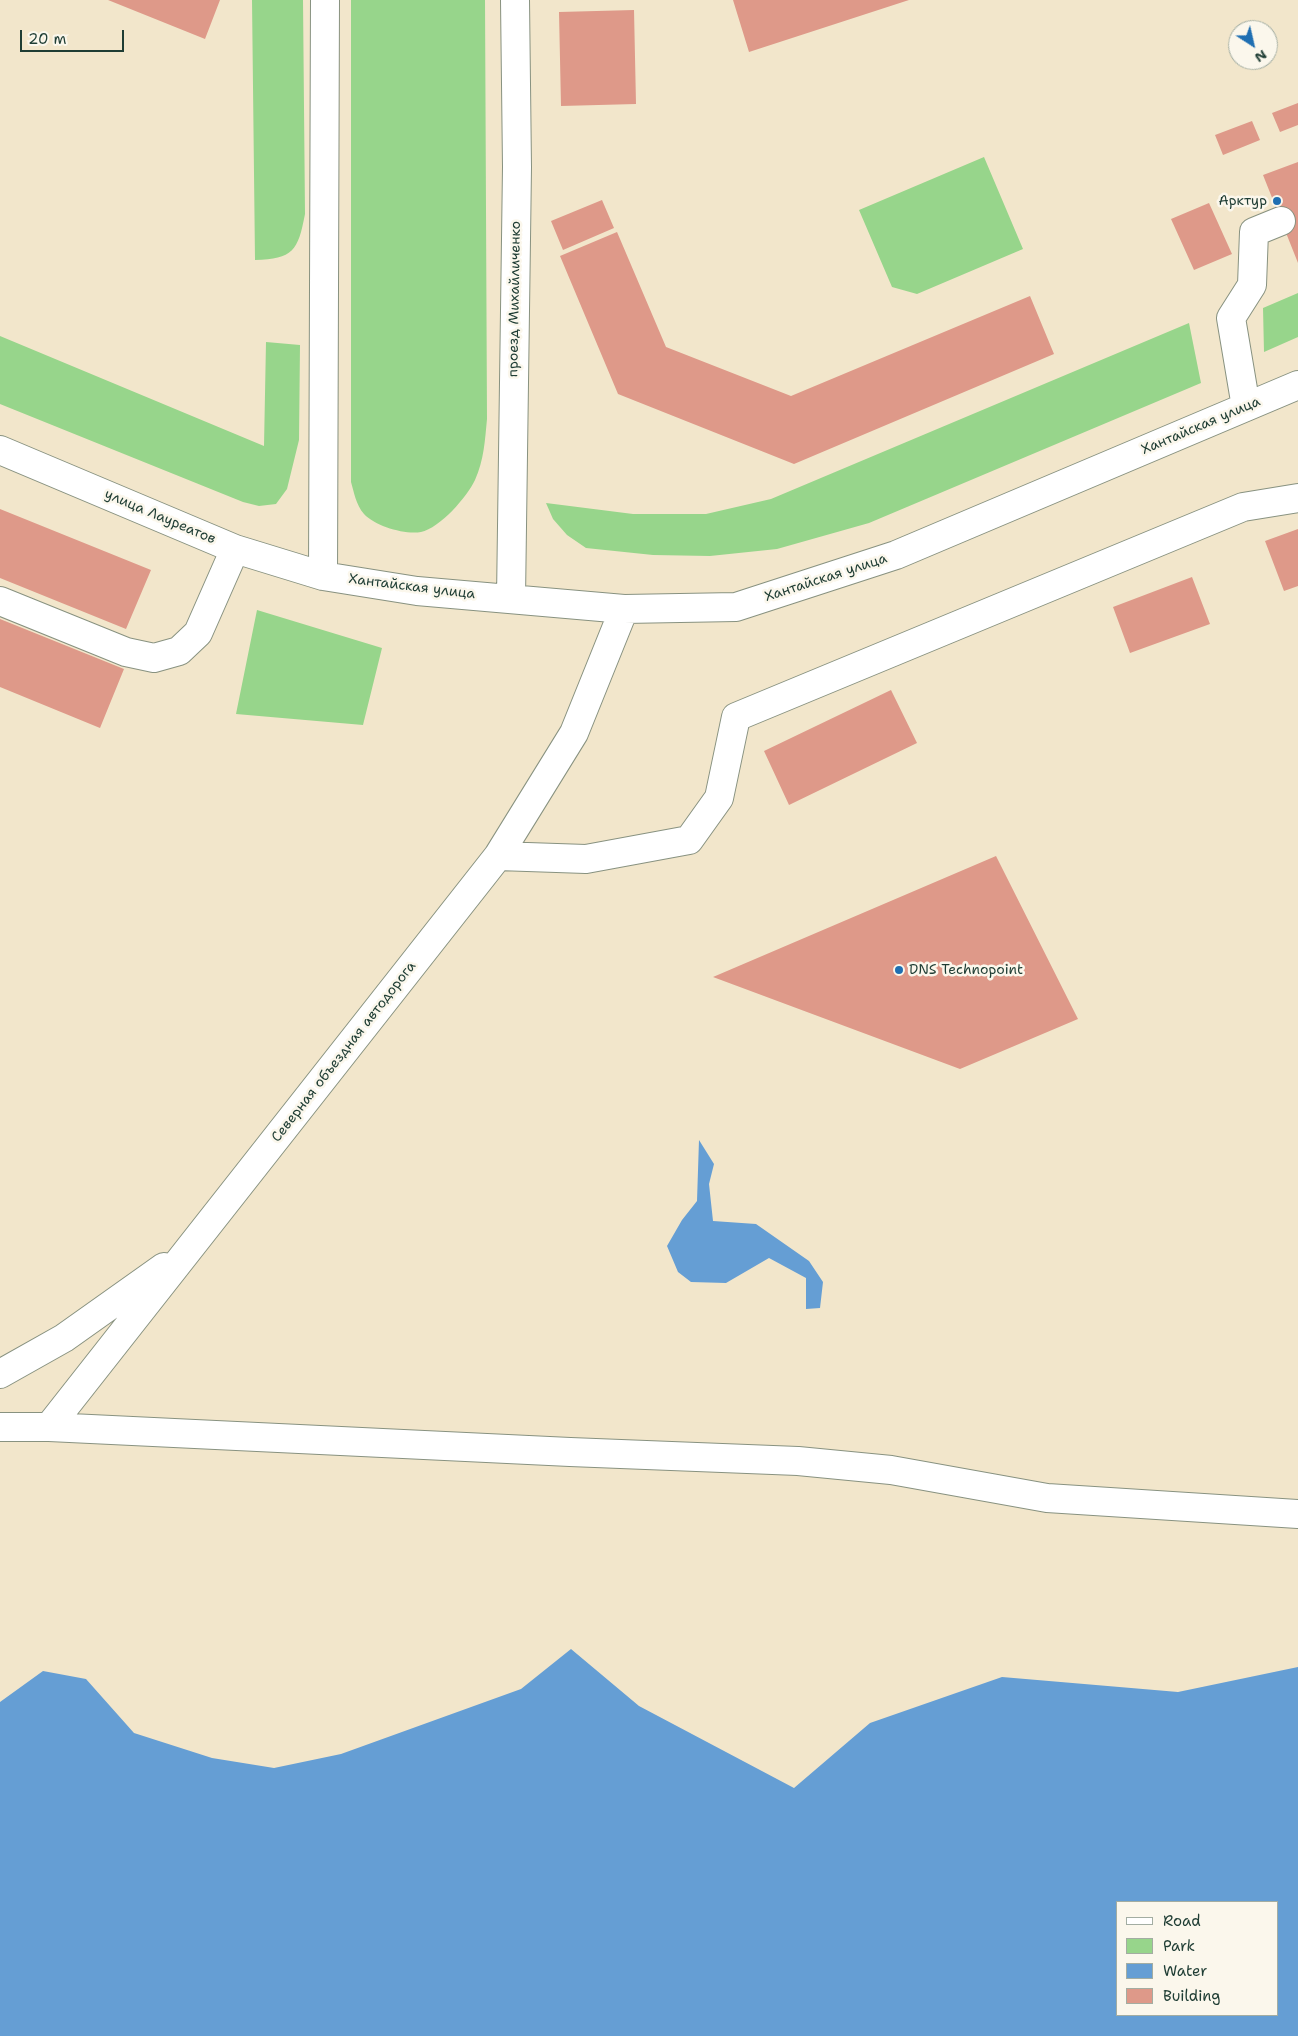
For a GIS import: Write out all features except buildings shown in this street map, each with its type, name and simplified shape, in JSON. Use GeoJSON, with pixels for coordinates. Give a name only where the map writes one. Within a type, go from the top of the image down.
{"type":"FeatureCollection","features":[{"type":"Feature","properties":{"kind":"street"},"geometry":{"type":"LineString","coordinates":[[323,576],[325,0]]}},
{"type":"Feature","properties":{"kind":"street","name":"проезд Михайличенко"},"geometry":{"type":"LineString","coordinates":[[511,598],[517,167],[515,0]]}},
{"type":"Feature","properties":{"kind":"street"},"geometry":{"type":"LineString","coordinates":[[1246,407],[1231,318],[1252,285],[1254,232],[1281,221]]}},
{"type":"Feature","properties":{"kind":"street","name":"Хантайская улица"},"geometry":{"type":"LineString","coordinates":[[323,576],[417,590],[624,609],[736,607],[896,555],[1298,385]]}},
{"type":"Feature","properties":{"kind":"street","name":"улица Лауреатов"},"geometry":{"type":"LineString","coordinates":[[0,450],[235,549],[323,576]]}},
{"type":"Feature","properties":{"kind":"street"},"geometry":{"type":"LineString","coordinates":[[498,856],[586,859],[689,840],[719,798],[736,717],[1243,507],[1298,498]]}},
{"type":"Feature","properties":{"kind":"street"},"geometry":{"type":"LineString","coordinates":[[0,600],[126,652],[154,658],[179,651],[198,633],[235,549]]}},
{"type":"Feature","properties":{"kind":"street","name":"Северная объездная автодорога"},"geometry":{"type":"LineString","coordinates":[[49,1428],[498,856],[574,733],[624,609]]}},
{"type":"Feature","properties":{"kind":"street"},"geometry":{"type":"LineString","coordinates":[[0,1374],[64,1338],[190,1249]]}},
{"type":"Feature","properties":{"kind":"street"},"geometry":{"type":"LineString","coordinates":[[0,1427],[798,1461],[891,1470],[1047,1498],[1298,1514]]}},
{"type":"Feature","properties":{"kind":"green space"},"geometry":{"type":"Polygon","coordinates":[[[252,0],[303,0],[305,214],[300,237],[292,250],[278,258],[255,260],[252,0]]]}},
{"type":"Feature","properties":{"kind":"green space"},"geometry":{"type":"Polygon","coordinates":[[[351,0],[485,0],[487,419],[485,442],[478,472],[466,495],[436,525],[414,533],[383,526],[364,514],[359,507],[351,482],[351,0]]]}},
{"type":"Feature","properties":{"kind":"green space"},"geometry":{"type":"Polygon","coordinates":[[[984,157],[1023,249],[917,294],[892,287],[859,210],[984,157]]]}},
{"type":"Feature","properties":{"kind":"green space"},"geometry":{"type":"Polygon","coordinates":[[[1298,293],[1298,337],[1264,352],[1263,308],[1298,293]]]}},
{"type":"Feature","properties":{"kind":"green space"},"geometry":{"type":"Polygon","coordinates":[[[1189,323],[1201,383],[869,523],[777,549],[710,556],[653,555],[586,548],[567,535],[553,519],[546,503],[633,514],[706,514],[771,499],[1189,323]]]}},
{"type":"Feature","properties":{"kind":"green space"},"geometry":{"type":"Polygon","coordinates":[[[0,336],[264,446],[266,342],[300,345],[299,440],[287,489],[276,504],[259,506],[243,502],[0,404],[0,336]]]}},
{"type":"Feature","properties":{"kind":"green space"},"geometry":{"type":"Polygon","coordinates":[[[257,610],[382,648],[363,725],[236,714],[257,610]]]}},
{"type":"Feature","properties":{"kind":"water"},"geometry":{"type":"Polygon","coordinates":[[[699,1140],[714,1164],[709,1184],[713,1221],[756,1224],[809,1261],[823,1282],[820,1308],[806,1309],[806,1278],[769,1258],[726,1283],[691,1282],[678,1272],[667,1246],[682,1220],[697,1201],[699,1140]]]}},
{"type":"Feature","properties":{"kind":"water"},"geometry":{"type":"Polygon","coordinates":[[[571,1649],[639,1706],[794,1788],[870,1723],[1002,1677],[1178,1692],[1298,1667],[1298,2036],[0,2036],[0,1702],[43,1671],[86,1679],[134,1733],[212,1758],[274,1768],[341,1754],[521,1689],[571,1649]]]}},
{"type":"Feature","properties":{"kind":"place","name":"Арктур"},"geometry":{"type":"Point","coordinates":[1277,201]}},
{"type":"Feature","properties":{"kind":"place","name":"DNS Technopoint"},"geometry":{"type":"Point","coordinates":[899,970]}}]}
